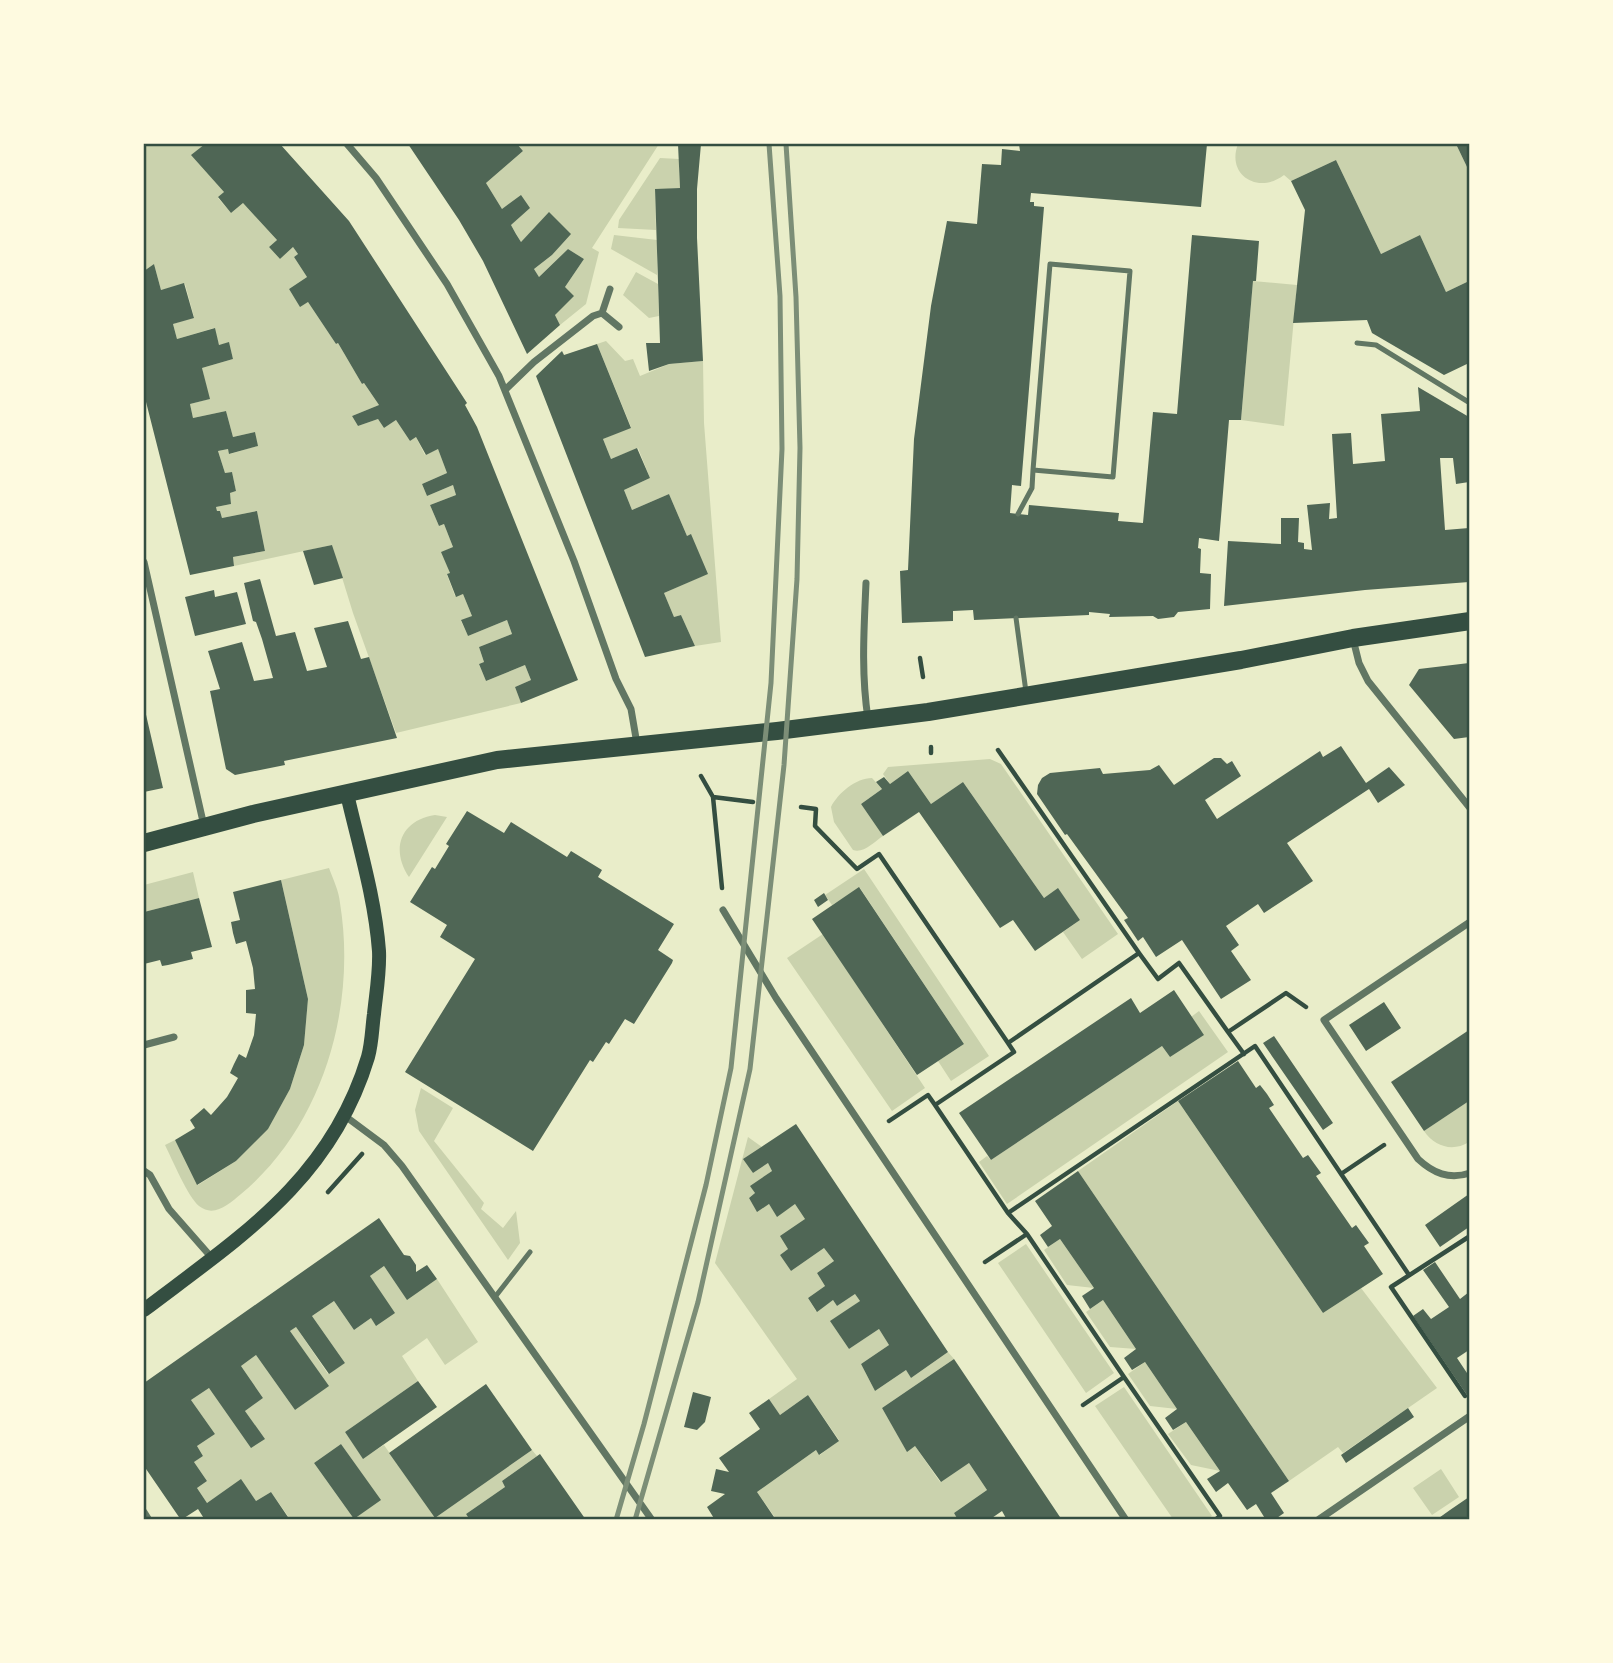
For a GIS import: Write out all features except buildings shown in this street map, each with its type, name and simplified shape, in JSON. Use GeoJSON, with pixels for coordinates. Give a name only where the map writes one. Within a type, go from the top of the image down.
{"type":"FeatureCollection","features":[{"type":"Feature","properties":{"kind":"main road"},"geometry":{"type":"LineString","coordinates":[[144,843],[204,826],[497,760],[868,720],[1469,621]]}},
{"type":"Feature","properties":{"kind":"main road"},"geometry":{"type":"LineString","coordinates":[[144,1310],[261,1221],[321,1155],[345,1116],[368,1055],[379,953],[374,916],[347,794]]}},
{"type":"Feature","properties":{"kind":"street"},"geometry":{"type":"LineString","coordinates":[[347,144],[376,178],[447,284],[499,376],[574,561],[616,679],[631,709],[637,745]]}},
{"type":"Feature","properties":{"kind":"street"},"geometry":{"type":"LineString","coordinates":[[602,313],[610,289]]}},
{"type":"Feature","properties":{"kind":"street"},"geometry":{"type":"LineString","coordinates":[[505,390],[534,362],[593,316],[602,313]]}},
{"type":"Feature","properties":{"kind":"street"},"geometry":{"type":"LineString","coordinates":[[602,313],[619,327]]}},
{"type":"Feature","properties":{"kind":"street"},"geometry":{"type":"LineString","coordinates":[[144,562],[204,826]]}},
{"type":"Feature","properties":{"kind":"street"},"geometry":{"type":"LineString","coordinates":[[866,583],[862,655],[868,720]]}},
{"type":"Feature","properties":{"kind":"street"},"geometry":{"type":"LineString","coordinates":[[1353,638],[1359,663],[1368,681],[1469,808]]}},
{"type":"Feature","properties":{"kind":"street"},"geometry":{"type":"LineString","coordinates":[[723,910],[776,998],[1126,1520]]}},
{"type":"Feature","properties":{"kind":"street"},"geometry":{"type":"LineString","coordinates":[[1469,922],[1324,1020],[1418,1159],[1441,1174],[1452,1176],[1469,1173]]}},
{"type":"Feature","properties":{"kind":"street"},"geometry":{"type":"LineString","coordinates":[[144,1045],[174,1037]]}},
{"type":"Feature","properties":{"kind":"street"},"geometry":{"type":"LineString","coordinates":[[345,1116],[384,1145],[652,1520]]}},
{"type":"Feature","properties":{"kind":"street"},"geometry":{"type":"LineString","coordinates":[[144,1171],[150,1175],[169,1209],[213,1258]]}},
{"type":"Feature","properties":{"kind":"street"},"geometry":{"type":"LineString","coordinates":[[1318,1520],[1469,1416]]}},
{"type":"Feature","properties":{"kind":"street"},"geometry":{"type":"LineString","coordinates":[[144,1512],[149,1520]]}},
{"type":"Feature","properties":{"kind":"lane"},"geometry":{"type":"LineString","coordinates":[[1018,514],[1032,488],[1033,470],[1050,264],[1130,271],[1113,477],[1033,470]]}},
{"type":"Feature","properties":{"kind":"lane"},"geometry":{"type":"LineString","coordinates":[[1357,344],[1376,345],[1469,403]]}},
{"type":"Feature","properties":{"kind":"lane"},"geometry":{"type":"LineString","coordinates":[[1016,618],[1026,695]]}},
{"type":"Feature","properties":{"kind":"lane"},"geometry":{"type":"LineString","coordinates":[[495,1297],[530,1252]]}},
{"type":"Feature","properties":{"kind":"path"},"geometry":{"type":"LineString","coordinates":[[920,658],[923,677]]}},
{"type":"Feature","properties":{"kind":"path"},"geometry":{"type":"LineString","coordinates":[[998,750],[1157,979],[1179,963],[1244,1054]]}},
{"type":"Feature","properties":{"kind":"path"},"geometry":{"type":"LineString","coordinates":[[701,776],[713,797],[723,910]]}},
{"type":"Feature","properties":{"kind":"path"},"geometry":{"type":"LineString","coordinates":[[713,797],[753,802]]}},
{"type":"Feature","properties":{"kind":"path"},"geometry":{"type":"LineString","coordinates":[[801,807],[816,809],[815,826],[857,869],[879,854],[1014,1052],[935,1105]]}},
{"type":"Feature","properties":{"kind":"path"},"geometry":{"type":"LineString","coordinates":[[1008,1043],[1139,953]]}},
{"type":"Feature","properties":{"kind":"path"},"geometry":{"type":"LineString","coordinates":[[1228,1032],[1286,993],[1324,1020]]}},
{"type":"Feature","properties":{"kind":"path"},"geometry":{"type":"LineString","coordinates":[[1008,1213],[1255,1046],[1409,1275]]}},
{"type":"Feature","properties":{"kind":"path"},"geometry":{"type":"LineString","coordinates":[[889,1121],[928,1095],[1008,1213],[1027,1234],[1220,1516],[1215,1520]]}},
{"type":"Feature","properties":{"kind":"path"},"geometry":{"type":"LineString","coordinates":[[1341,1174],[1401,1133]]}},
{"type":"Feature","properties":{"kind":"path"},"geometry":{"type":"LineString","coordinates":[[985,1262],[1027,1234]]}},
{"type":"Feature","properties":{"kind":"path"},"geometry":{"type":"LineString","coordinates":[[1469,1236],[1391,1287],[1469,1403]]}},
{"type":"Feature","properties":{"kind":"path"},"geometry":{"type":"LineString","coordinates":[[1083,1405],[1124,1377]]}},
{"type":"Feature","properties":{"kind":"green space"},"geometry":{"type":"Polygon","coordinates":[[[144,144],[205,144],[192,155],[224,192],[218,198],[231,213],[243,203],[277,240],[269,247],[280,259],[293,247],[298,254],[294,257],[307,277],[289,289],[300,306],[308,302],[379,405],[352,416],[358,426],[378,419],[384,428],[396,420],[410,441],[416,437],[425,455],[438,449],[447,473],[422,484],[427,496],[453,485],[456,495],[430,505],[439,526],[444,524],[453,547],[442,552],[450,573],[447,575],[455,596],[463,594],[472,616],[461,621],[468,636],[507,620],[512,634],[479,647],[484,662],[479,664],[486,681],[525,665],[531,680],[515,687],[521,703],[396,733],[332,545],[234,566],[233,557],[265,551],[257,511],[222,518],[220,511],[217,511],[216,507],[231,504],[230,493],[236,491],[232,472],[225,473],[218,451],[228,449],[230,454],[257,446],[255,432],[233,437],[226,411],[193,418],[190,404],[209,399],[202,368],[233,359],[229,343],[219,345],[214,328],[177,339],[173,324],[194,317],[185,284],[161,290],[154,264],[144,271],[144,144]]]}},
{"type":"Feature","properties":{"kind":"green space"},"geometry":{"type":"Polygon","coordinates":[[[517,144],[659,144],[592,248],[599,252],[586,304],[560,325],[555,315],[565,287],[584,259],[568,249],[539,277],[534,269],[552,255],[570,233],[549,213],[521,242],[511,225],[529,208],[502,209],[486,183],[523,151],[517,144]]]}},
{"type":"Feature","properties":{"kind":"green space"},"geometry":{"type":"Polygon","coordinates":[[[1238,144],[1456,144],[1467,167],[1469,166],[1469,281],[1446,292],[1420,235],[1381,254],[1336,160],[1291,181],[1284,175],[1274,181],[1255,182],[1240,173],[1236,165],[1238,144]]]}},
{"type":"Feature","properties":{"kind":"green space"},"geometry":{"type":"Polygon","coordinates":[[[660,158],[679,159],[680,188],[655,190],[656,230],[618,228],[619,220],[660,158]]]}},
{"type":"Feature","properties":{"kind":"green space"},"geometry":{"type":"Polygon","coordinates":[[[614,235],[657,240],[657,275],[611,249],[614,235]]]}},
{"type":"Feature","properties":{"kind":"green space"},"geometry":{"type":"Polygon","coordinates":[[[636,272],[658,284],[659,316],[649,318],[623,295],[636,272]]]}},
{"type":"Feature","properties":{"kind":"green space"},"geometry":{"type":"Polygon","coordinates":[[[1253,281],[1297,285],[1284,426],[1241,420],[1253,281]]]}},
{"type":"Feature","properties":{"kind":"green space"},"geometry":{"type":"Polygon","coordinates":[[[606,341],[625,361],[633,359],[640,376],[669,364],[703,361],[704,423],[721,642],[695,646],[681,615],[674,617],[664,593],[707,574],[691,535],[687,536],[669,494],[632,510],[624,490],[650,478],[638,448],[611,459],[603,439],[631,427],[597,344],[606,341]]]}},
{"type":"Feature","properties":{"kind":"green space"},"geometry":{"type":"Polygon","coordinates":[[[990,759],[1001,764],[1118,934],[1082,959],[1063,932],[1080,920],[1058,889],[1044,898],[963,782],[931,804],[908,771],[890,784],[883,774],[888,767],[990,759]]]}},
{"type":"Feature","properties":{"kind":"green space"},"geometry":{"type":"Polygon","coordinates":[[[872,778],[882,789],[861,804],[883,836],[865,849],[857,851],[853,850],[834,822],[831,807],[848,787],[872,778]]]}},
{"type":"Feature","properties":{"kind":"green space"},"geometry":{"type":"Polygon","coordinates":[[[435,815],[447,817],[409,877],[400,856],[402,837],[414,823],[435,815]]]}},
{"type":"Feature","properties":{"kind":"green space"},"geometry":{"type":"Polygon","coordinates":[[[329,868],[339,899],[344,943],[338,1023],[328,1062],[313,1099],[293,1134],[269,1166],[241,1194],[226,1205],[210,1211],[199,1206],[190,1195],[165,1145],[175,1140],[198,1185],[236,1161],[268,1128],[290,1089],[304,1045],[308,999],[281,880],[329,868]]]}},
{"type":"Feature","properties":{"kind":"green space"},"geometry":{"type":"Polygon","coordinates":[[[864,869],[989,1056],[951,1081],[938,1061],[964,1044],[860,888],[832,905],[825,895],[864,869]]]}},
{"type":"Feature","properties":{"kind":"green space"},"geometry":{"type":"Polygon","coordinates":[[[193,872],[199,898],[144,912],[144,885],[193,872]]]}},
{"type":"Feature","properties":{"kind":"green space"},"geometry":{"type":"Polygon","coordinates":[[[823,934],[925,1088],[892,1111],[787,958],[823,934]]]}},
{"type":"Feature","properties":{"kind":"green space"},"geometry":{"type":"Polygon","coordinates":[[[1199,1011],[1228,1052],[1007,1204],[979,1162],[987,1156],[991,1160],[1162,1046],[1170,1057],[1191,1017],[1199,1011]]]}},
{"type":"Feature","properties":{"kind":"green space"},"geometry":{"type":"Polygon","coordinates":[[[421,1088],[453,1108],[434,1141],[484,1203],[481,1209],[503,1228],[516,1211],[520,1243],[508,1260],[419,1131],[415,1110],[421,1088]]]}},
{"type":"Feature","properties":{"kind":"green space"},"geometry":{"type":"Polygon","coordinates":[[[1178,1101],[1323,1313],[1361,1288],[1437,1388],[1343,1453],[1338,1447],[1289,1481],[1078,1171],[1178,1101]]]}},
{"type":"Feature","properties":{"kind":"green space"},"geometry":{"type":"Polygon","coordinates":[[[1469,1101],[1469,1142],[1457,1147],[1445,1146],[1433,1141],[1424,1131],[1469,1101]]]}},
{"type":"Feature","properties":{"kind":"green space"},"geometry":{"type":"Polygon","coordinates":[[[748,1137],[762,1147],[744,1159],[753,1173],[768,1163],[772,1171],[751,1186],[755,1193],[749,1198],[757,1211],[769,1204],[777,1216],[795,1204],[805,1219],[788,1249],[780,1255],[791,1271],[824,1248],[834,1261],[817,1273],[825,1286],[808,1298],[816,1311],[833,1300],[837,1306],[855,1294],[860,1301],[831,1322],[849,1349],[879,1329],[889,1345],[861,1364],[875,1391],[906,1370],[911,1378],[948,1352],[954,1359],[882,1408],[907,1451],[915,1446],[940,1482],[969,1463],[987,1490],[954,1513],[958,1519],[776,1519],[757,1492],[816,1450],[820,1455],[839,1440],[808,1395],[780,1415],[769,1399],[797,1379],[715,1263],[748,1137]]]}},
{"type":"Feature","properties":{"kind":"green space"},"geometry":{"type":"Polygon","coordinates":[[[1060,1239],[1094,1288],[1067,1285],[1044,1250],[1060,1239]]]}},
{"type":"Feature","properties":{"kind":"green space"},"geometry":{"type":"Polygon","coordinates":[[[1026,1244],[1114,1373],[1086,1393],[998,1263],[1026,1244]]]}},
{"type":"Feature","properties":{"kind":"green space"},"geometry":{"type":"Polygon","coordinates":[[[384,1266],[407,1299],[437,1279],[478,1342],[445,1365],[427,1338],[402,1356],[418,1381],[345,1432],[363,1458],[384,1445],[435,1518],[532,1450],[537,1456],[502,1481],[505,1487],[466,1514],[470,1519],[354,1519],[290,1519],[271,1492],[256,1501],[241,1480],[207,1503],[197,1488],[207,1481],[194,1462],[203,1456],[197,1446],[215,1434],[191,1400],[209,1388],[264,1439],[245,1411],[263,1398],[241,1366],[256,1355],[295,1410],[328,1386],[290,1331],[296,1327],[328,1374],[345,1363],[312,1316],[334,1301],[354,1330],[371,1318],[394,1313],[370,1276],[384,1266]],[[341,1444],[314,1463],[354,1519],[380,1500],[341,1444]]]}},
{"type":"Feature","properties":{"kind":"green space"},"geometry":{"type":"Polygon","coordinates":[[[1103,1300],[1136,1349],[1110,1347],[1086,1312],[1103,1300]]]}},
{"type":"Feature","properties":{"kind":"green space"},"geometry":{"type":"Polygon","coordinates":[[[1145,1362],[1177,1409],[1150,1406],[1128,1374],[1145,1362]]]}},
{"type":"Feature","properties":{"kind":"green space"},"geometry":{"type":"Polygon","coordinates":[[[1124,1387],[1212,1516],[1206,1519],[1173,1519],[1095,1406],[1124,1387]]]}},
{"type":"Feature","properties":{"kind":"green space"},"geometry":{"type":"Polygon","coordinates":[[[1186,1422],[1220,1471],[1191,1465],[1168,1434],[1186,1422]]]}},
{"type":"Feature","properties":{"kind":"green space"},"geometry":{"type":"Polygon","coordinates":[[[1441,1469],[1459,1497],[1432,1515],[1413,1488],[1441,1469]]]}},
{"type":"Feature","properties":{"kind":"railway"},"geometry":{"type":"LineString","coordinates":[[616,1520],[644,1424],[706,1185],[731,1068],[771,683],[782,449],[780,296],[769,144]]}},
{"type":"Feature","properties":{"kind":"railway"},"geometry":{"type":"LineString","coordinates":[[635,1520],[698,1302],[750,1069],[784,765],[797,579],[800,448],[796,297],[786,144]]}}]}
